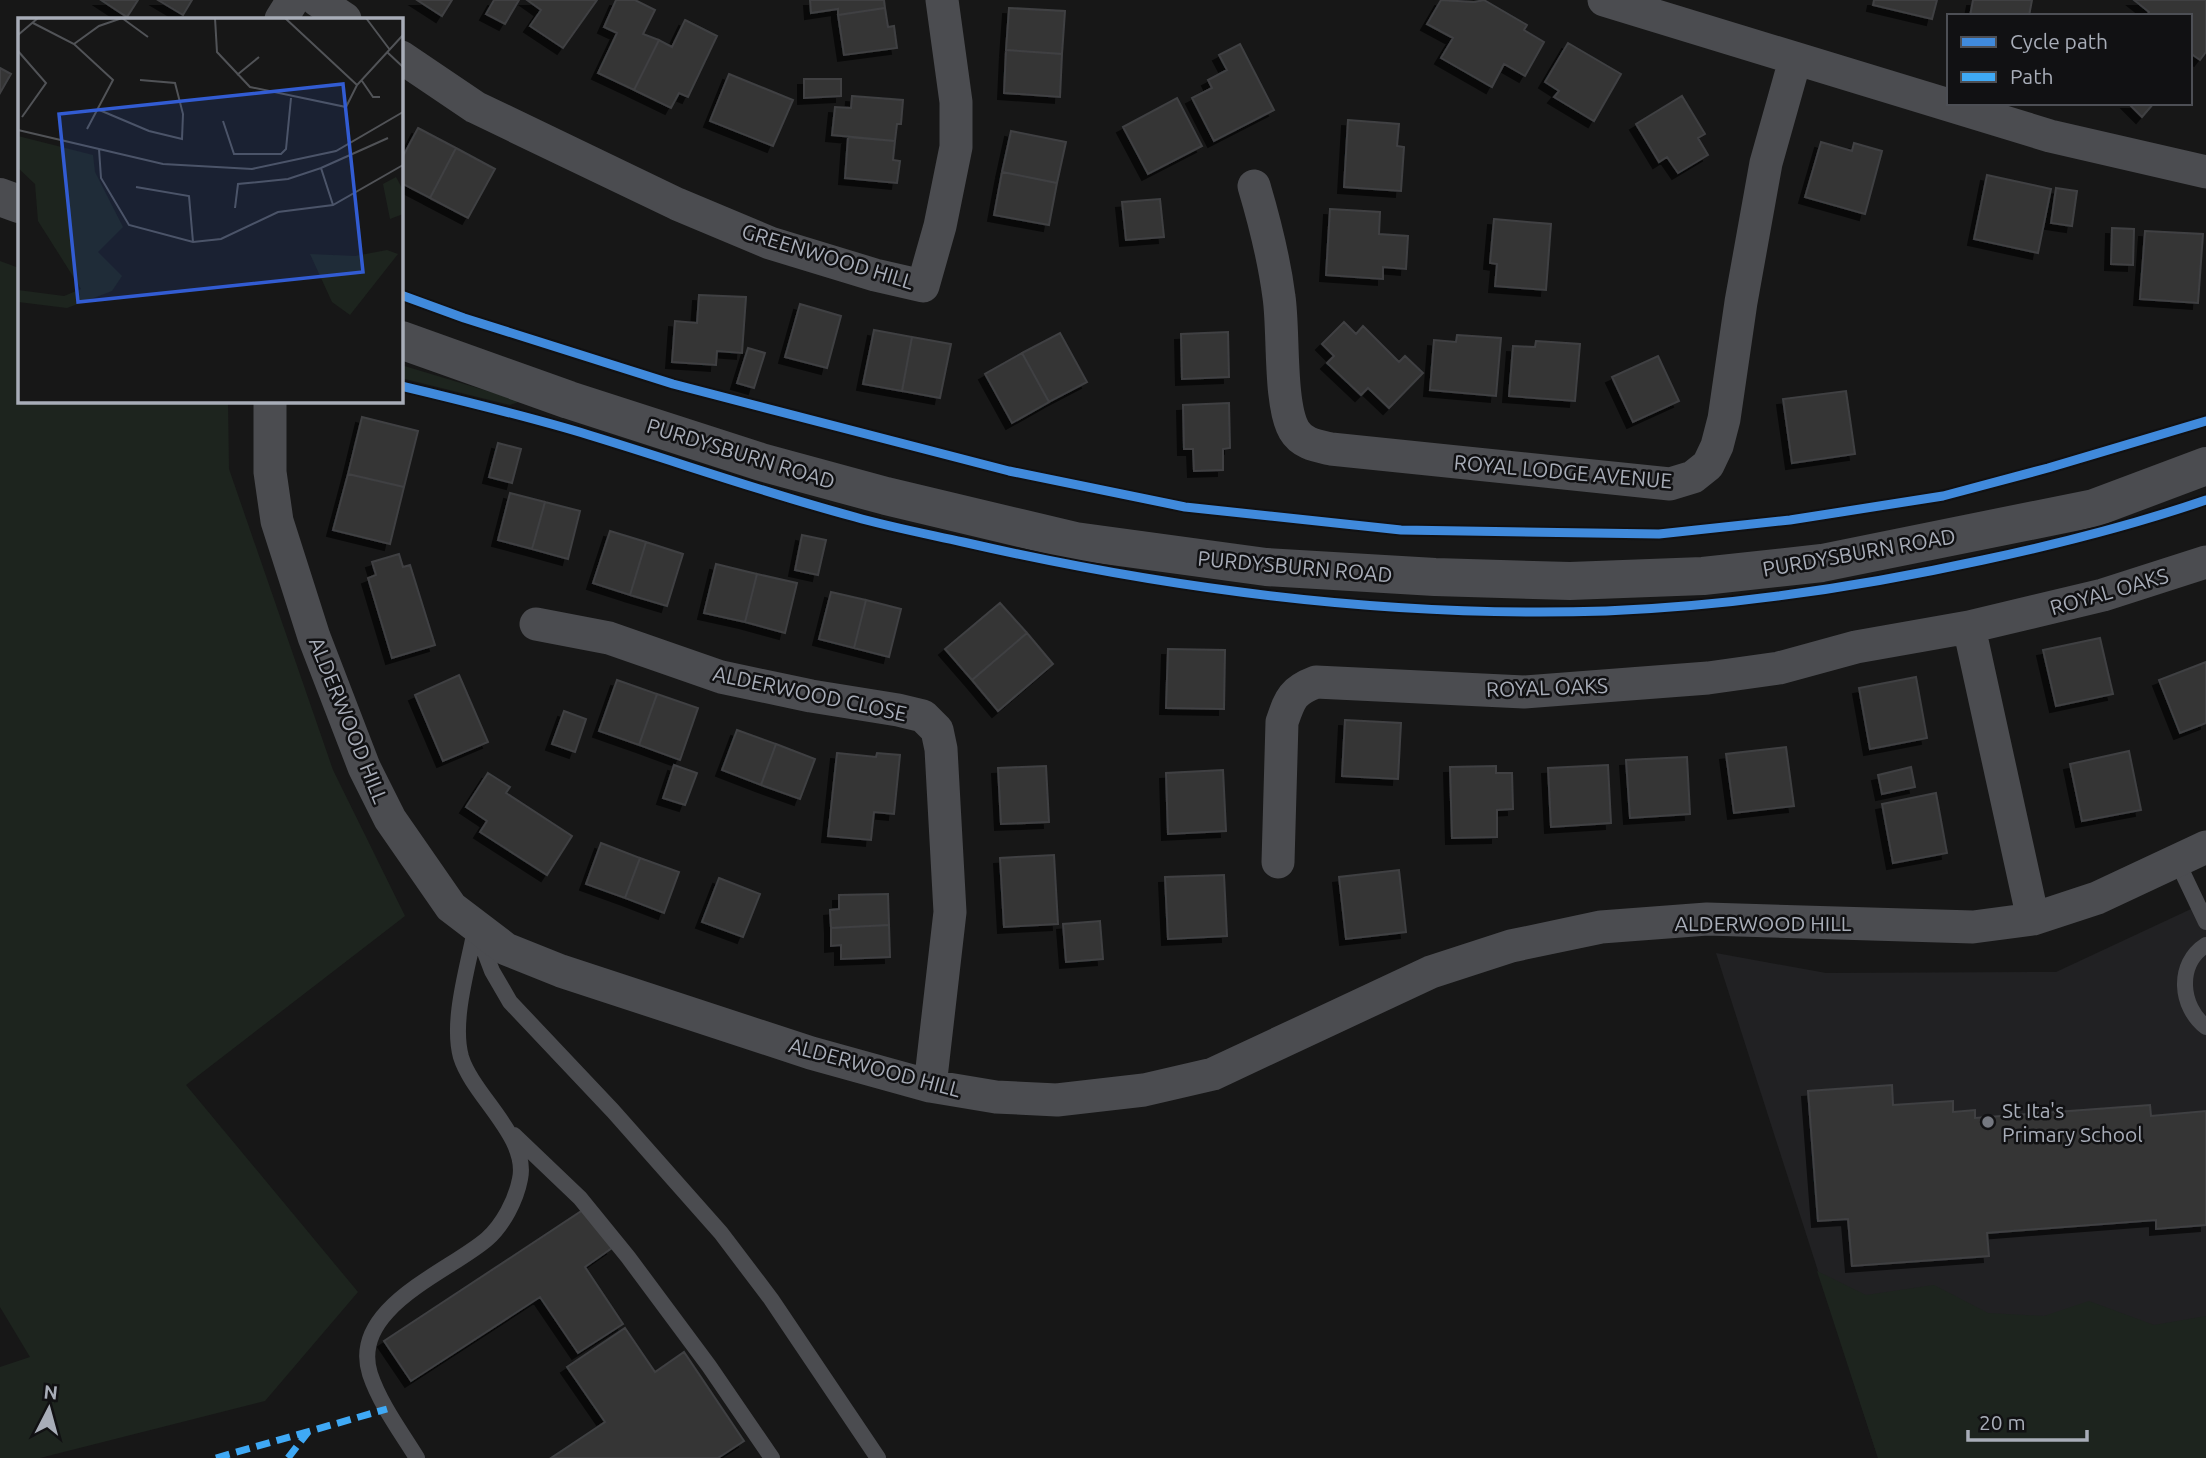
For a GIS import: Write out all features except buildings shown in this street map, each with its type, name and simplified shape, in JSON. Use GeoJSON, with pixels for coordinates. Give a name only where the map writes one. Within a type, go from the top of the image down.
{"type":"FeatureCollection","features":[{"type":"Feature","properties":{"kind":"street"},"geometry":{"type":"LineString","coordinates":[[282,18],[293,0]]}},
{"type":"Feature","properties":{"kind":"street"},"geometry":{"type":"LineString","coordinates":[[317,0],[344,18]]}},
{"type":"Feature","properties":{"kind":"street","name":"GREENWOOD HILL"},"geometry":{"type":"LineString","coordinates":[[402,58],[475,107],[677,204],[770,243],[875,275],[923,286],[940,226],[956,147],[956,102],[942,0]]}},
{"type":"Feature","properties":{"kind":"street"},"geometry":{"type":"LineString","coordinates":[[1604,0],[1947,105]]}},
{"type":"Feature","properties":{"kind":"street","name":"ROYAL LODGE AVENUE"},"geometry":{"type":"LineString","coordinates":[[1254,186],[1270,237],[1280,298],[1287,406],[1294,432],[1310,444],[1331,449],[1670,484],[1693,477],[1709,465],[1717,446],[1724,419],[1741,302],[1766,163],[1795,60]]}},
{"type":"Feature","properties":{"kind":"street"},"geometry":{"type":"LineString","coordinates":[[1948,105],[2050,135],[2206,173]]}},
{"type":"Feature","properties":{"kind":"street"},"geometry":{"type":"LineString","coordinates":[[0,197],[18,204]]}},
{"type":"Feature","properties":{"kind":"street","name":"PURDYSBURN ROAD"},"geometry":{"type":"LineString","coordinates":[[402,340],[569,400],[761,462],[886,496],[1075,541],[1266,567],[1435,577],[1570,581],[1730,573],[1822,563],[2094,508],[2206,466]]}},
{"type":"Feature","properties":{"kind":"street","name":"ALDERWOOD HILL"},"geometry":{"type":"LineString","coordinates":[[270,402],[270,472],[277,521],[336,697],[363,767],[390,819],[451,907],[475,928],[506,949],[561,971],[811,1053],[930,1086],[996,1097],[1057,1100],[1144,1090],[1213,1074],[1431,972],[1511,946],[1601,927],[1707,919],[1973,928],[2033,919],[2097,898],[2206,847]]}},
{"type":"Feature","properties":{"kind":"street","name":"ROYAL OAKS"},"geometry":{"type":"LineString","coordinates":[[1279,862],[1282,722],[1289,701],[1299,689],[1315,682],[1524,692],[1708,678],[1779,668],[1856,647],[1969,627],[2103,595],[2206,562]]}},
{"type":"Feature","properties":{"kind":"street","name":"ALDERWOOD CLOSE"},"geometry":{"type":"LineString","coordinates":[[536,624],[608,638],[721,677],[923,716],[937,730],[941,749],[950,912],[930,1086]]}},
{"type":"Feature","properties":{"kind":"street"},"geometry":{"type":"LineString","coordinates":[[1969,627],[2033,919]]}},
{"type":"Feature","properties":{"kind":"lane"},"geometry":{"type":"LineString","coordinates":[[2176,860],[2206,922]]}},
{"type":"Feature","properties":{"kind":"lane"},"geometry":{"type":"LineString","coordinates":[[417,1458],[369,1373],[368,1350],[375,1326],[398,1300],[488,1238],[510,1208],[521,1177],[519,1153],[503,1124],[474,1084],[462,1058],[458,1036],[475,928]]}},
{"type":"Feature","properties":{"kind":"lane"},"geometry":{"type":"LineString","coordinates":[[475,928],[492,971],[510,1002],[604,1101],[721,1233],[771,1299],[878,1458]]}},
{"type":"Feature","properties":{"kind":"lane"},"geometry":{"type":"LineString","coordinates":[[2206,945],[2191,961],[2185,976],[2185,993],[2190,1009],[2206,1027]]}},
{"type":"Feature","properties":{"kind":"lane"},"geometry":{"type":"LineString","coordinates":[[503,1124],[580,1198],[628,1257],[709,1366],[772,1458]]}},
{"type":"Feature","properties":{"kind":"shaded area"},"geometry":{"type":"Polygon","coordinates":[[[0,261],[18,268],[18,402],[228,402],[229,469],[333,770],[405,916],[186,1085],[358,1292],[265,1401],[40,1458],[0,1458],[0,1367],[30,1357],[0,1307],[0,261]]]}},
{"type":"Feature","properties":{"kind":"shaded area"},"geometry":{"type":"Polygon","coordinates":[[[402,365],[521,401],[510,405],[402,378],[402,365]]]}},
{"type":"Feature","properties":{"kind":"shaded area","name":"St Ita's Primary School"},"geometry":{"type":"Polygon","coordinates":[[[2206,902],[2206,1458],[1878,1458],[1716,953],[1826,973],[2056,972],[2206,902]]]}},
{"type":"Feature","properties":{"kind":"shaded area"},"geometry":{"type":"Polygon","coordinates":[[[1817,1271],[1866,1295],[1934,1285],[1988,1313],[2044,1316],[2089,1301],[2154,1325],[2206,1316],[2206,1458],[1878,1458],[1817,1271]]]}},
{"type":"Feature","properties":{"kind":"marked path"},"geometry":{"type":"LineString","coordinates":[[216,1458],[387,1409]]}},
{"type":"Feature","properties":{"kind":"marked path"},"geometry":{"type":"LineString","coordinates":[[288,1458],[308,1432]]}},
{"type":"Feature","properties":{"kind":"cycle path"},"geometry":{"type":"LineString","coordinates":[[402,295],[464,318],[673,384],[1009,471],[1185,507],[1401,530],[1659,534],[1790,520],[1943,496],[2206,421]]}},
{"type":"Feature","properties":{"kind":"cycle path"},"geometry":{"type":"LineString","coordinates":[[402,386],[566,428],[788,498],[895,527],[1122,574],[1202,587],[1363,605],[1444,610],[1606,611],[1748,600],[1843,587],[1983,560],[2151,518],[2206,500]]}},
{"type":"Feature","properties":{"kind":"place","name":"St Ita's Primary School"},"geometry":{"type":"Point","coordinates":[1988,1122]}}]}
